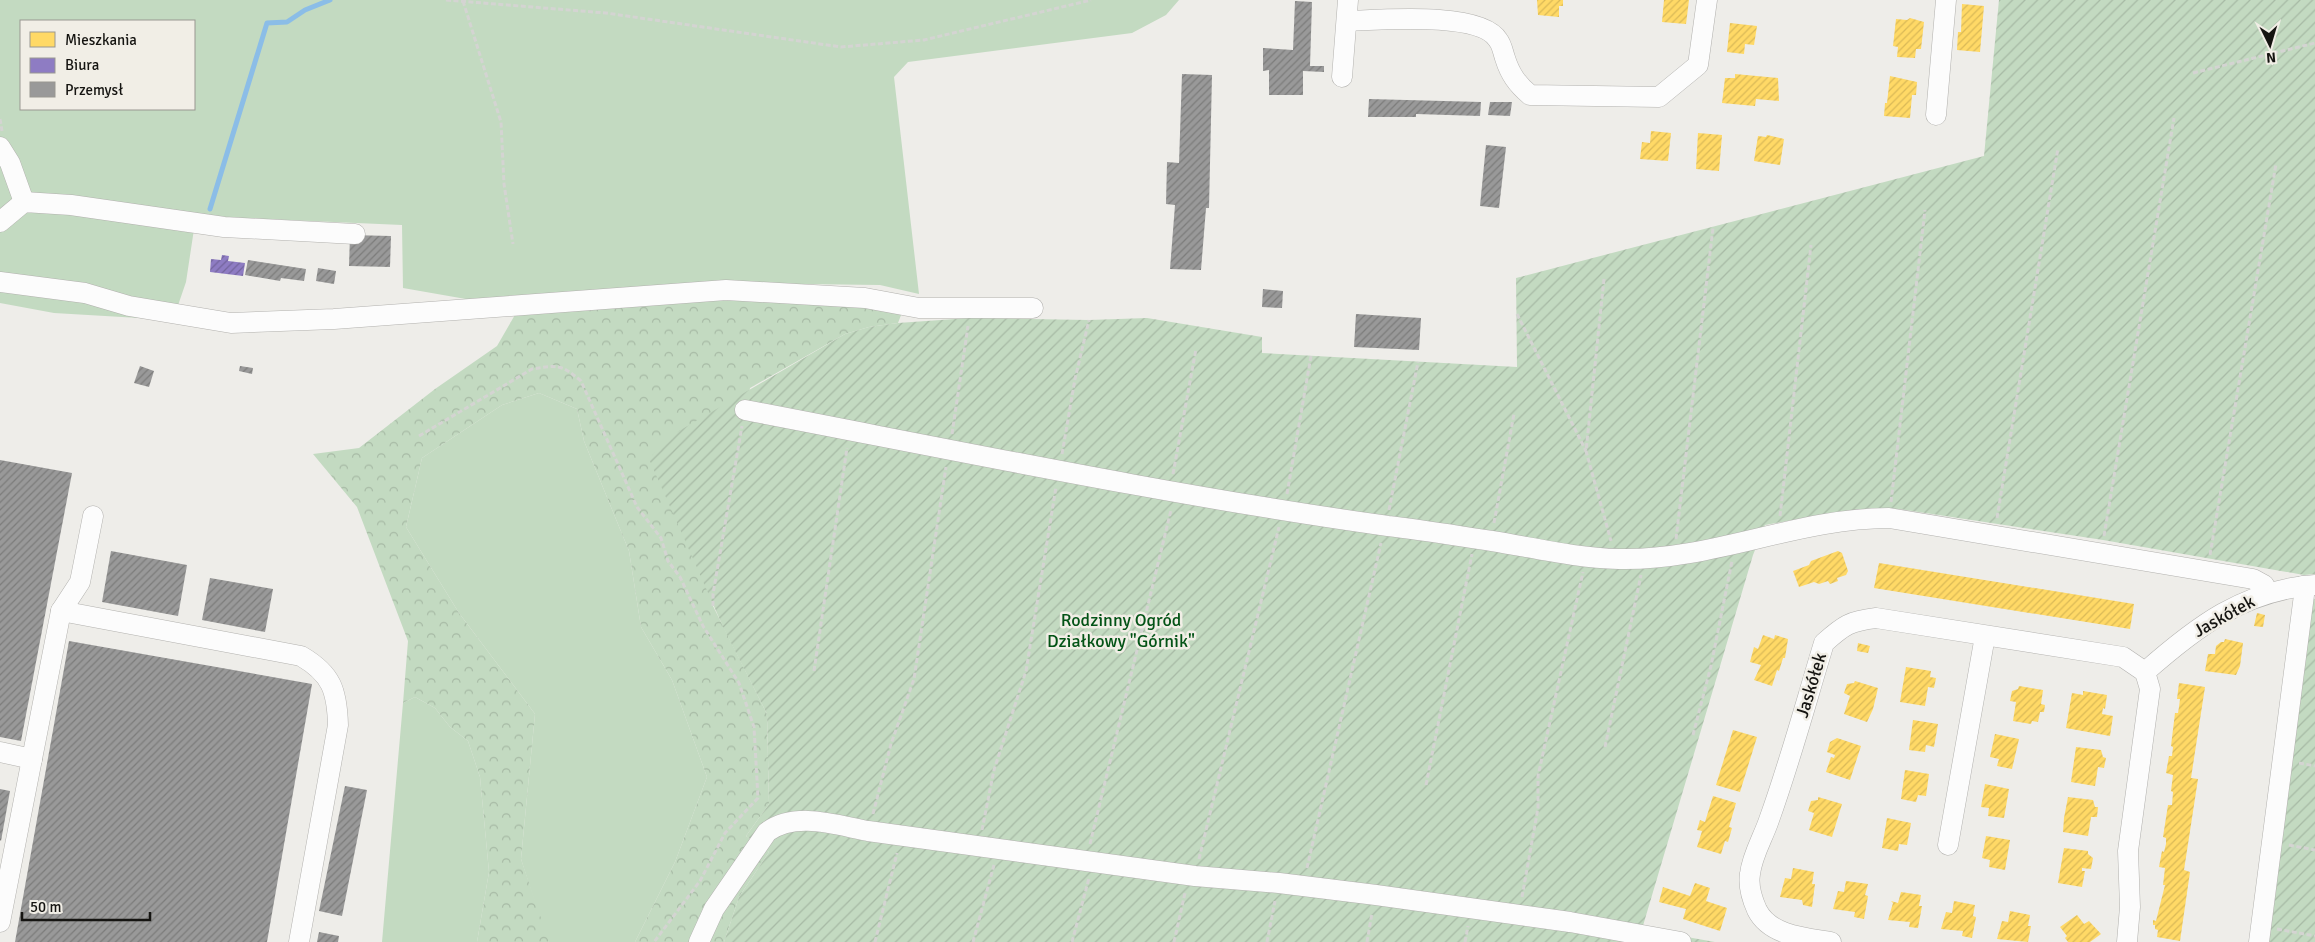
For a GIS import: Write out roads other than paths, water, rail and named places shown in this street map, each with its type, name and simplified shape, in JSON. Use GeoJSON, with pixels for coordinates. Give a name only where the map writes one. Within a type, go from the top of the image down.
{"type":"FeatureCollection","features":[{"type":"Feature","properties":{"kind":"street"},"geometry":{"type":"LineString","coordinates":[[1342,78],[1348,0]]}},
{"type":"Feature","properties":{"kind":"street"},"geometry":{"type":"LineString","coordinates":[[1347,21],[1408,19],[1469,22],[1491,31],[1499,40],[1508,68],[1516,84],[1530,95],[1659,96],[1698,65],[1707,0]]}},
{"type":"Feature","properties":{"kind":"street"},"geometry":{"type":"LineString","coordinates":[[1936,115],[1946,0]]}},
{"type":"Feature","properties":{"kind":"street"},"geometry":{"type":"LineString","coordinates":[[0,147],[10,163],[24,202]]}},
{"type":"Feature","properties":{"kind":"street"},"geometry":{"type":"LineString","coordinates":[[0,222],[24,202],[71,205],[224,228],[355,234]]}},
{"type":"Feature","properties":{"kind":"street"},"geometry":{"type":"LineString","coordinates":[[0,282],[85,293],[128,306],[231,323],[334,319],[726,290],[865,298],[919,308],[1033,308]]}},
{"type":"Feature","properties":{"kind":"street"},"geometry":{"type":"LineString","coordinates":[[745,410],[1173,490],[1586,557],[1615,559],[1674,557],[1731,546],[1811,526],[1857,518],[1889,518],[2253,579],[2264,585],[2268,593]]}},
{"type":"Feature","properties":{"kind":"street"},"geometry":{"type":"LineString","coordinates":[[0,922],[61,611],[80,582],[93,516]]}},
{"type":"Feature","properties":{"kind":"street"},"geometry":{"type":"LineString","coordinates":[[2261,934],[2304,595],[2309,586]]}},
{"type":"Feature","properties":{"kind":"street","name":"Jaskółek"},"geometry":{"type":"LineString","coordinates":[[1831,942],[1773,928],[1758,911],[1749,887],[1750,872],[1755,854],[1769,821],[1824,643],[1840,629],[1855,621],[1876,618],[2123,657],[2145,672],[2200,626],[2234,606],[2268,593],[2309,586]]}},
{"type":"Feature","properties":{"kind":"street"},"geometry":{"type":"LineString","coordinates":[[61,611],[302,656],[316,664],[326,677],[337,698],[338,725],[299,942]]}},
{"type":"Feature","properties":{"kind":"street"},"geometry":{"type":"LineString","coordinates":[[1948,845],[1985,636]]}},
{"type":"Feature","properties":{"kind":"street"},"geometry":{"type":"LineString","coordinates":[[2127,942],[2130,907],[2128,850],[2150,688],[2145,672]]}},
{"type":"Feature","properties":{"kind":"street"},"geometry":{"type":"LineString","coordinates":[[0,752],[32,758]]}},
{"type":"Feature","properties":{"kind":"street"},"geometry":{"type":"LineString","coordinates":[[699,942],[714,909],[767,832],[777,826],[816,821],[868,831],[989,846],[1192,876],[1279,883],[1570,922],[1681,942]]}},
{"type":"Feature","properties":{"kind":"waterway"},"geometry":{"type":"LineString","coordinates":[[210,209],[267,23],[287,22],[305,10],[330,0]]}},
{"type":"Feature","properties":{"kind":"park label","name":"Rodzinny Ogród Działkowy \"Górnik\""},"geometry":{"type":"Point","coordinates":[1121,630]}}]}
